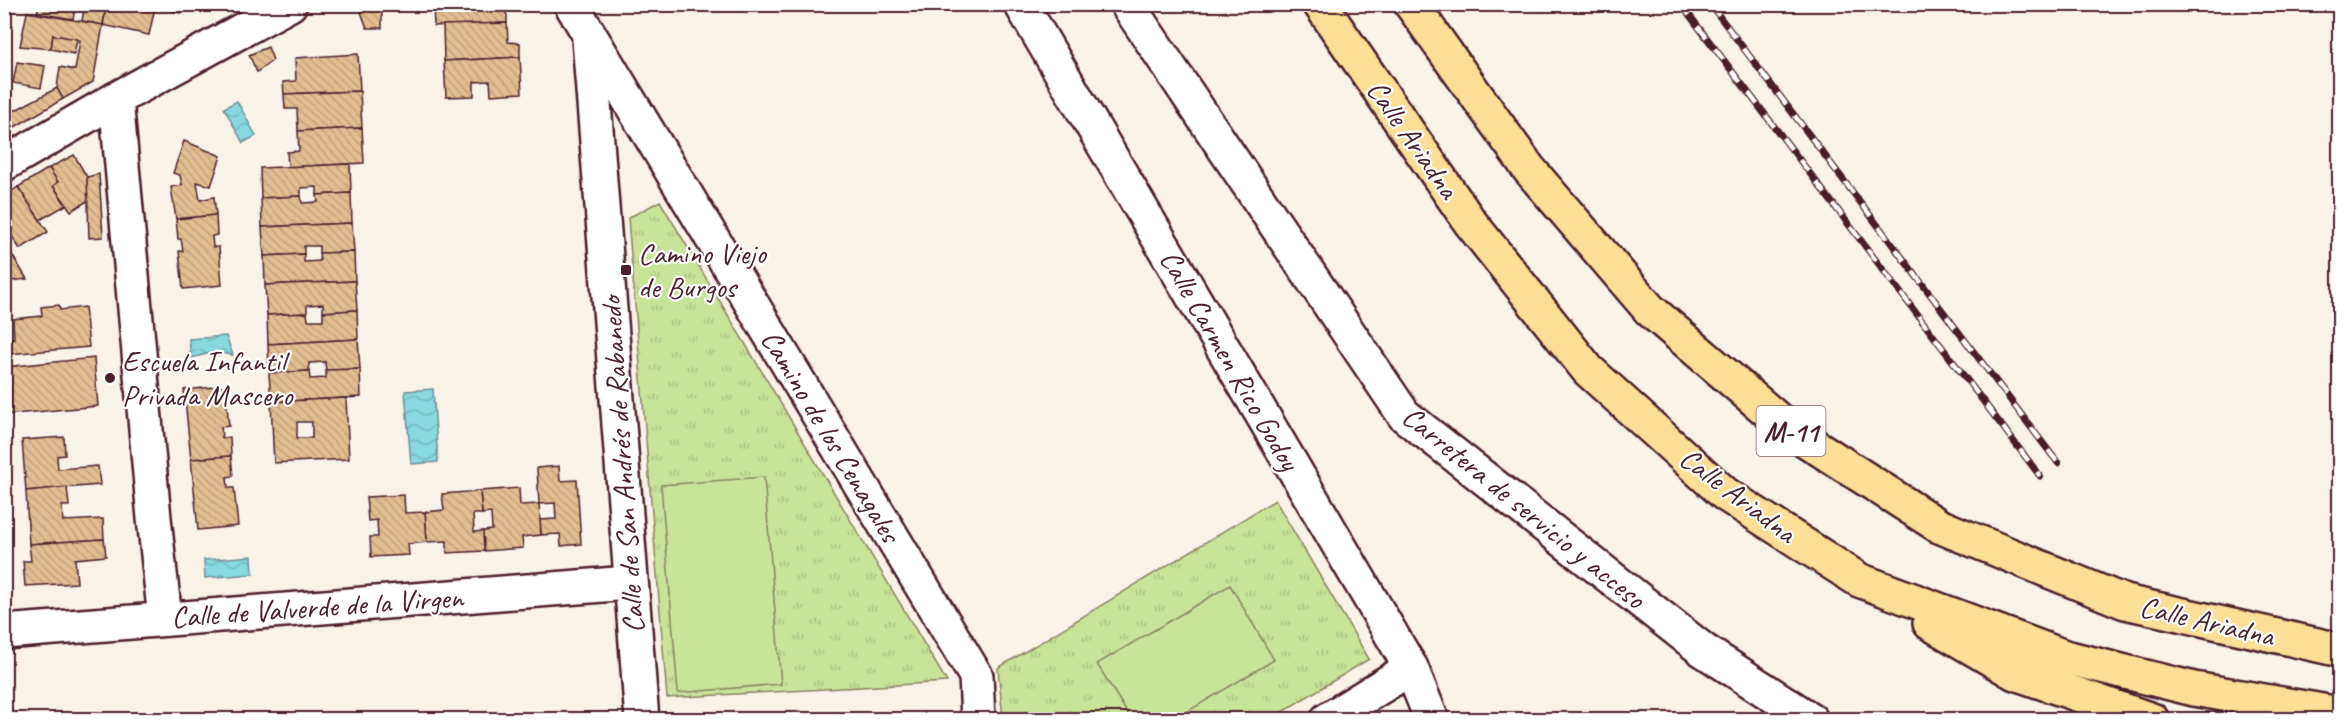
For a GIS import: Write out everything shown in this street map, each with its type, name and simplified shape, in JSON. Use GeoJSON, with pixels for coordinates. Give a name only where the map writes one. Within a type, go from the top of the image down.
{"type":"FeatureCollection","features":[{"type":"Feature","properties":{"kind":"highway","name":"Calle Ariadna"},"geometry":{"type":"LineString","coordinates":[[1320,4],[1470,222],[1588,370],[1725,494],[1859,580],[2065,657],[2194,689],[2340,714]]}},
{"type":"Feature","properties":{"kind":"highway","name":"Calle Ariadna"},"geometry":{"type":"LineString","coordinates":[[1411,4],[1529,169],[1650,310],[1790,430],[1939,526],[2114,598],[2136,605],[2332,647]]}},
{"type":"Feature","properties":{"kind":"highway"},"geometry":{"type":"LineString","coordinates":[[1859,580],[2015,674],[2152,720]]}},
{"type":"Feature","properties":{"kind":"street"},"geometry":{"type":"LineString","coordinates":[[4,164],[116,99],[290,4]]}},
{"type":"Feature","properties":{"kind":"street","name":"Calle Carmen Rico Godoy"},"geometry":{"type":"LineString","coordinates":[[1021,4],[1411,668],[1432,720]]}},
{"type":"Feature","properties":{"kind":"street","name":"Carretera de servicio y acceso"},"geometry":{"type":"LineString","coordinates":[[1127,4],[1404,415],[1703,650],[1811,720]]}},
{"type":"Feature","properties":{"kind":"street","name":"Calle de San Andrés de Rabanedo"},"geometry":{"type":"LineString","coordinates":[[579,18],[642,720]]}},
{"type":"Feature","properties":{"kind":"street","name":"Camino de los Cenagales"},"geometry":{"type":"LineString","coordinates":[[579,18],[976,676],[978,720]]}},
{"type":"Feature","properties":{"kind":"street"},"geometry":{"type":"LineString","coordinates":[[116,99],[165,619]]}},
{"type":"Feature","properties":{"kind":"street","name":"Calle de Valverde de la Virgen"},"geometry":{"type":"LineString","coordinates":[[4,632],[629,583]]}},
{"type":"Feature","properties":{"kind":"street"},"geometry":{"type":"LineString","coordinates":[[1327,720],[1411,668]]}},
{"type":"Feature","properties":{"kind":"green space"},"geometry":{"type":"Polygon","coordinates":[[[660,201],[947,682],[667,698],[628,218],[660,201]]]}},
{"type":"Feature","properties":{"kind":"green space"},"geometry":{"type":"Polygon","coordinates":[[[764,477],[781,684],[678,693],[661,485],[764,477]]]}},
{"type":"Feature","properties":{"kind":"green space"},"geometry":{"type":"Polygon","coordinates":[[[1275,500],[1369,659],[1269,720],[1003,719],[998,668],[1275,500]]]}},
{"type":"Feature","properties":{"kind":"green space"},"geometry":{"type":"Polygon","coordinates":[[[1230,585],[1274,660],[1175,719],[1131,719],[1097,664],[1230,585]]]}},
{"type":"Feature","properties":{"kind":"water"},"geometry":{"type":"Polygon","coordinates":[[[237,101],[256,136],[243,143],[224,108],[237,101]]]}},
{"type":"Feature","properties":{"kind":"water"},"geometry":{"type":"Polygon","coordinates":[[[226,336],[233,355],[214,352],[191,358],[189,339],[226,336]]]}},
{"type":"Feature","properties":{"kind":"water"},"geometry":{"type":"Polygon","coordinates":[[[433,389],[438,462],[411,464],[405,391],[433,389]]]}},
{"type":"Feature","properties":{"kind":"water"},"geometry":{"type":"Polygon","coordinates":[[[252,556],[253,574],[205,578],[204,560],[252,556]]]}},
{"type":"Feature","properties":{"kind":"building"},"geometry":{"type":"Polygon","coordinates":[[[39,4],[76,4],[73,19],[37,13],[39,4]]]}},
{"type":"Feature","properties":{"kind":"building"},"geometry":{"type":"Polygon","coordinates":[[[85,4],[107,4],[103,25],[82,21],[85,4]]]}},
{"type":"Feature","properties":{"kind":"building"},"geometry":{"type":"Polygon","coordinates":[[[107,4],[183,4],[181,13],[155,7],[149,35],[103,25],[107,4]]]}},
{"type":"Feature","properties":{"kind":"building"},"geometry":{"type":"Polygon","coordinates":[[[382,4],[382,28],[367,28],[361,12],[382,4]]]}},
{"type":"Feature","properties":{"kind":"building"},"geometry":{"type":"Polygon","coordinates":[[[433,4],[500,4],[507,15],[507,23],[434,26],[433,4]]]}},
{"type":"Feature","properties":{"kind":"building"},"geometry":{"type":"Polygon","coordinates":[[[27,12],[103,25],[93,82],[63,99],[57,88],[60,67],[75,70],[80,40],[53,35],[51,49],[20,46],[27,12]]]}},
{"type":"Feature","properties":{"kind":"building"},"geometry":{"type":"Polygon","coordinates":[[[507,23],[508,42],[520,43],[520,57],[444,61],[443,25],[507,23]]]}},
{"type":"Feature","properties":{"kind":"building"},"geometry":{"type":"Polygon","coordinates":[[[53,35],[77,39],[74,54],[51,49],[53,35]]]}},
{"type":"Feature","properties":{"kind":"building"},"geometry":{"type":"Polygon","coordinates":[[[268,47],[273,60],[257,72],[249,55],[268,47]]]}},
{"type":"Feature","properties":{"kind":"building"},"geometry":{"type":"Polygon","coordinates":[[[358,54],[360,91],[284,94],[283,82],[296,81],[295,58],[358,54]]]}},
{"type":"Feature","properties":{"kind":"building"},"geometry":{"type":"Polygon","coordinates":[[[520,57],[522,93],[491,95],[490,81],[474,82],[474,96],[446,97],[444,61],[520,57]]]}},
{"type":"Feature","properties":{"kind":"building"},"geometry":{"type":"Polygon","coordinates":[[[17,62],[45,66],[41,88],[13,83],[17,62]]]}},
{"type":"Feature","properties":{"kind":"building"},"geometry":{"type":"Polygon","coordinates":[[[57,88],[63,99],[6,132],[8,114],[57,88]]]}},
{"type":"Feature","properties":{"kind":"building"},"geometry":{"type":"Polygon","coordinates":[[[360,91],[362,128],[298,131],[297,109],[285,109],[284,94],[360,91]]]}},
{"type":"Feature","properties":{"kind":"building"},"geometry":{"type":"Polygon","coordinates":[[[362,128],[364,163],[288,167],[287,152],[299,151],[298,131],[362,128]]]}},
{"type":"Feature","properties":{"kind":"building"},"geometry":{"type":"Polygon","coordinates":[[[184,141],[221,156],[211,186],[197,182],[200,200],[214,197],[216,215],[176,219],[171,187],[182,185],[180,175],[173,173],[184,141]]]}},
{"type":"Feature","properties":{"kind":"building"},"geometry":{"type":"Polygon","coordinates":[[[74,155],[87,177],[89,200],[71,211],[53,186],[58,182],[49,168],[74,155]]]}},
{"type":"Feature","properties":{"kind":"building"},"geometry":{"type":"Polygon","coordinates":[[[350,164],[351,193],[317,195],[317,187],[301,188],[301,196],[261,198],[260,168],[350,164]]]}},
{"type":"Feature","properties":{"kind":"building"},"geometry":{"type":"Polygon","coordinates":[[[49,168],[58,182],[53,186],[66,205],[40,220],[18,187],[49,168]]]}},
{"type":"Feature","properties":{"kind":"building"},"geometry":{"type":"Polygon","coordinates":[[[99,174],[103,237],[89,238],[87,177],[99,174]]]}},
{"type":"Feature","properties":{"kind":"building"},"geometry":{"type":"Polygon","coordinates":[[[18,187],[48,232],[20,249],[4,224],[4,197],[18,187]]]}},
{"type":"Feature","properties":{"kind":"building"},"geometry":{"type":"Polygon","coordinates":[[[351,193],[352,223],[262,227],[261,198],[301,196],[302,203],[318,202],[317,195],[351,193]]]}},
{"type":"Feature","properties":{"kind":"building"},"geometry":{"type":"Polygon","coordinates":[[[216,215],[217,235],[212,236],[213,247],[219,247],[222,285],[183,289],[179,251],[183,251],[181,239],[178,239],[176,219],[216,215]]]}},
{"type":"Feature","properties":{"kind":"building"},"geometry":{"type":"Polygon","coordinates":[[[352,223],[354,252],[319,253],[319,246],[304,246],[304,254],[264,256],[262,227],[352,223]]]}},
{"type":"Feature","properties":{"kind":"building"},"geometry":{"type":"Polygon","coordinates":[[[4,242],[27,279],[4,282],[4,242]]]}},
{"type":"Feature","properties":{"kind":"building"},"geometry":{"type":"Polygon","coordinates":[[[354,252],[355,281],[265,285],[264,256],[304,254],[304,262],[320,261],[319,253],[354,252]]]}},
{"type":"Feature","properties":{"kind":"building"},"geometry":{"type":"Polygon","coordinates":[[[355,281],[357,310],[323,312],[323,304],[307,305],[307,313],[267,315],[265,285],[355,281]]]}},
{"type":"Feature","properties":{"kind":"building"},"geometry":{"type":"Polygon","coordinates":[[[59,305],[60,310],[85,307],[89,347],[8,354],[7,338],[14,338],[13,319],[42,316],[41,307],[59,305]]]}},
{"type":"Feature","properties":{"kind":"building"},"geometry":{"type":"Polygon","coordinates":[[[357,310],[358,339],[268,344],[267,315],[307,313],[308,320],[323,320],[323,312],[357,310]]]}},
{"type":"Feature","properties":{"kind":"building"},"geometry":{"type":"Polygon","coordinates":[[[358,339],[360,369],[326,370],[325,362],[309,363],[309,371],[269,373],[268,344],[358,339]]]}},
{"type":"Feature","properties":{"kind":"building"},"geometry":{"type":"Polygon","coordinates":[[[94,358],[98,406],[4,415],[4,367],[94,358]]]}},
{"type":"Feature","properties":{"kind":"building"},"geometry":{"type":"Polygon","coordinates":[[[360,369],[361,397],[271,402],[269,373],[309,371],[310,379],[326,378],[326,370],[360,369]]]}},
{"type":"Feature","properties":{"kind":"building"},"geometry":{"type":"Polygon","coordinates":[[[225,386],[229,426],[221,427],[222,438],[230,437],[231,456],[191,459],[184,390],[225,386]]]}},
{"type":"Feature","properties":{"kind":"building"},"geometry":{"type":"Polygon","coordinates":[[[346,398],[349,459],[274,463],[271,402],[346,398]],[[297,422],[297,438],[312,438],[312,422],[297,422]]]}},
{"type":"Feature","properties":{"kind":"building"},"geometry":{"type":"Polygon","coordinates":[[[64,437],[65,455],[57,456],[58,469],[98,466],[100,485],[26,491],[22,440],[64,437]]]}},
{"type":"Feature","properties":{"kind":"building"},"geometry":{"type":"Polygon","coordinates":[[[231,456],[233,476],[227,477],[228,488],[234,488],[238,526],[198,530],[191,459],[231,456]]]}},
{"type":"Feature","properties":{"kind":"building"},"geometry":{"type":"Polygon","coordinates":[[[559,466],[560,481],[577,480],[581,544],[561,546],[560,534],[541,535],[540,520],[556,519],[555,503],[539,504],[537,468],[559,466]]]}},
{"type":"Feature","properties":{"kind":"building"},"geometry":{"type":"Polygon","coordinates":[[[67,487],[69,506],[62,506],[63,521],[103,519],[104,539],[29,544],[26,491],[67,487]]]}},
{"type":"Feature","properties":{"kind":"building"},"geometry":{"type":"Polygon","coordinates":[[[519,488],[520,505],[539,504],[541,535],[522,537],[523,548],[484,551],[483,531],[492,530],[491,513],[482,514],[480,491],[519,488]]]}},
{"type":"Feature","properties":{"kind":"building"},"geometry":{"type":"Polygon","coordinates":[[[480,491],[482,514],[473,514],[474,532],[483,531],[484,551],[447,553],[447,541],[427,542],[425,512],[444,510],[442,494],[480,491]]]}},
{"type":"Feature","properties":{"kind":"building"},"geometry":{"type":"Polygon","coordinates":[[[404,495],[405,513],[425,512],[427,542],[408,544],[409,555],[371,557],[370,537],[378,537],[377,520],[368,521],[366,497],[404,495]]]}},
{"type":"Feature","properties":{"kind":"building"},"geometry":{"type":"Polygon","coordinates":[[[104,539],[106,556],[75,559],[77,583],[25,586],[23,561],[31,561],[29,544],[104,539]]]}},
{"type":"Feature","properties":{"kind":"railway"},"geometry":{"type":"LineString","coordinates":[[1681,4],[2040,476]]}},
{"type":"Feature","properties":{"kind":"railway"},"geometry":{"type":"LineString","coordinates":[[1710,4],[2058,463]]}},
{"type":"Feature","properties":{"kind":"place","name":"Camino Viejo de Burgos"},"geometry":{"type":"Point","coordinates":[626,270]}},
{"type":"Feature","properties":{"kind":"place","name":"Escuela Infantil Privada Mascero"},"geometry":{"type":"Point","coordinates":[110,378]}}]}
